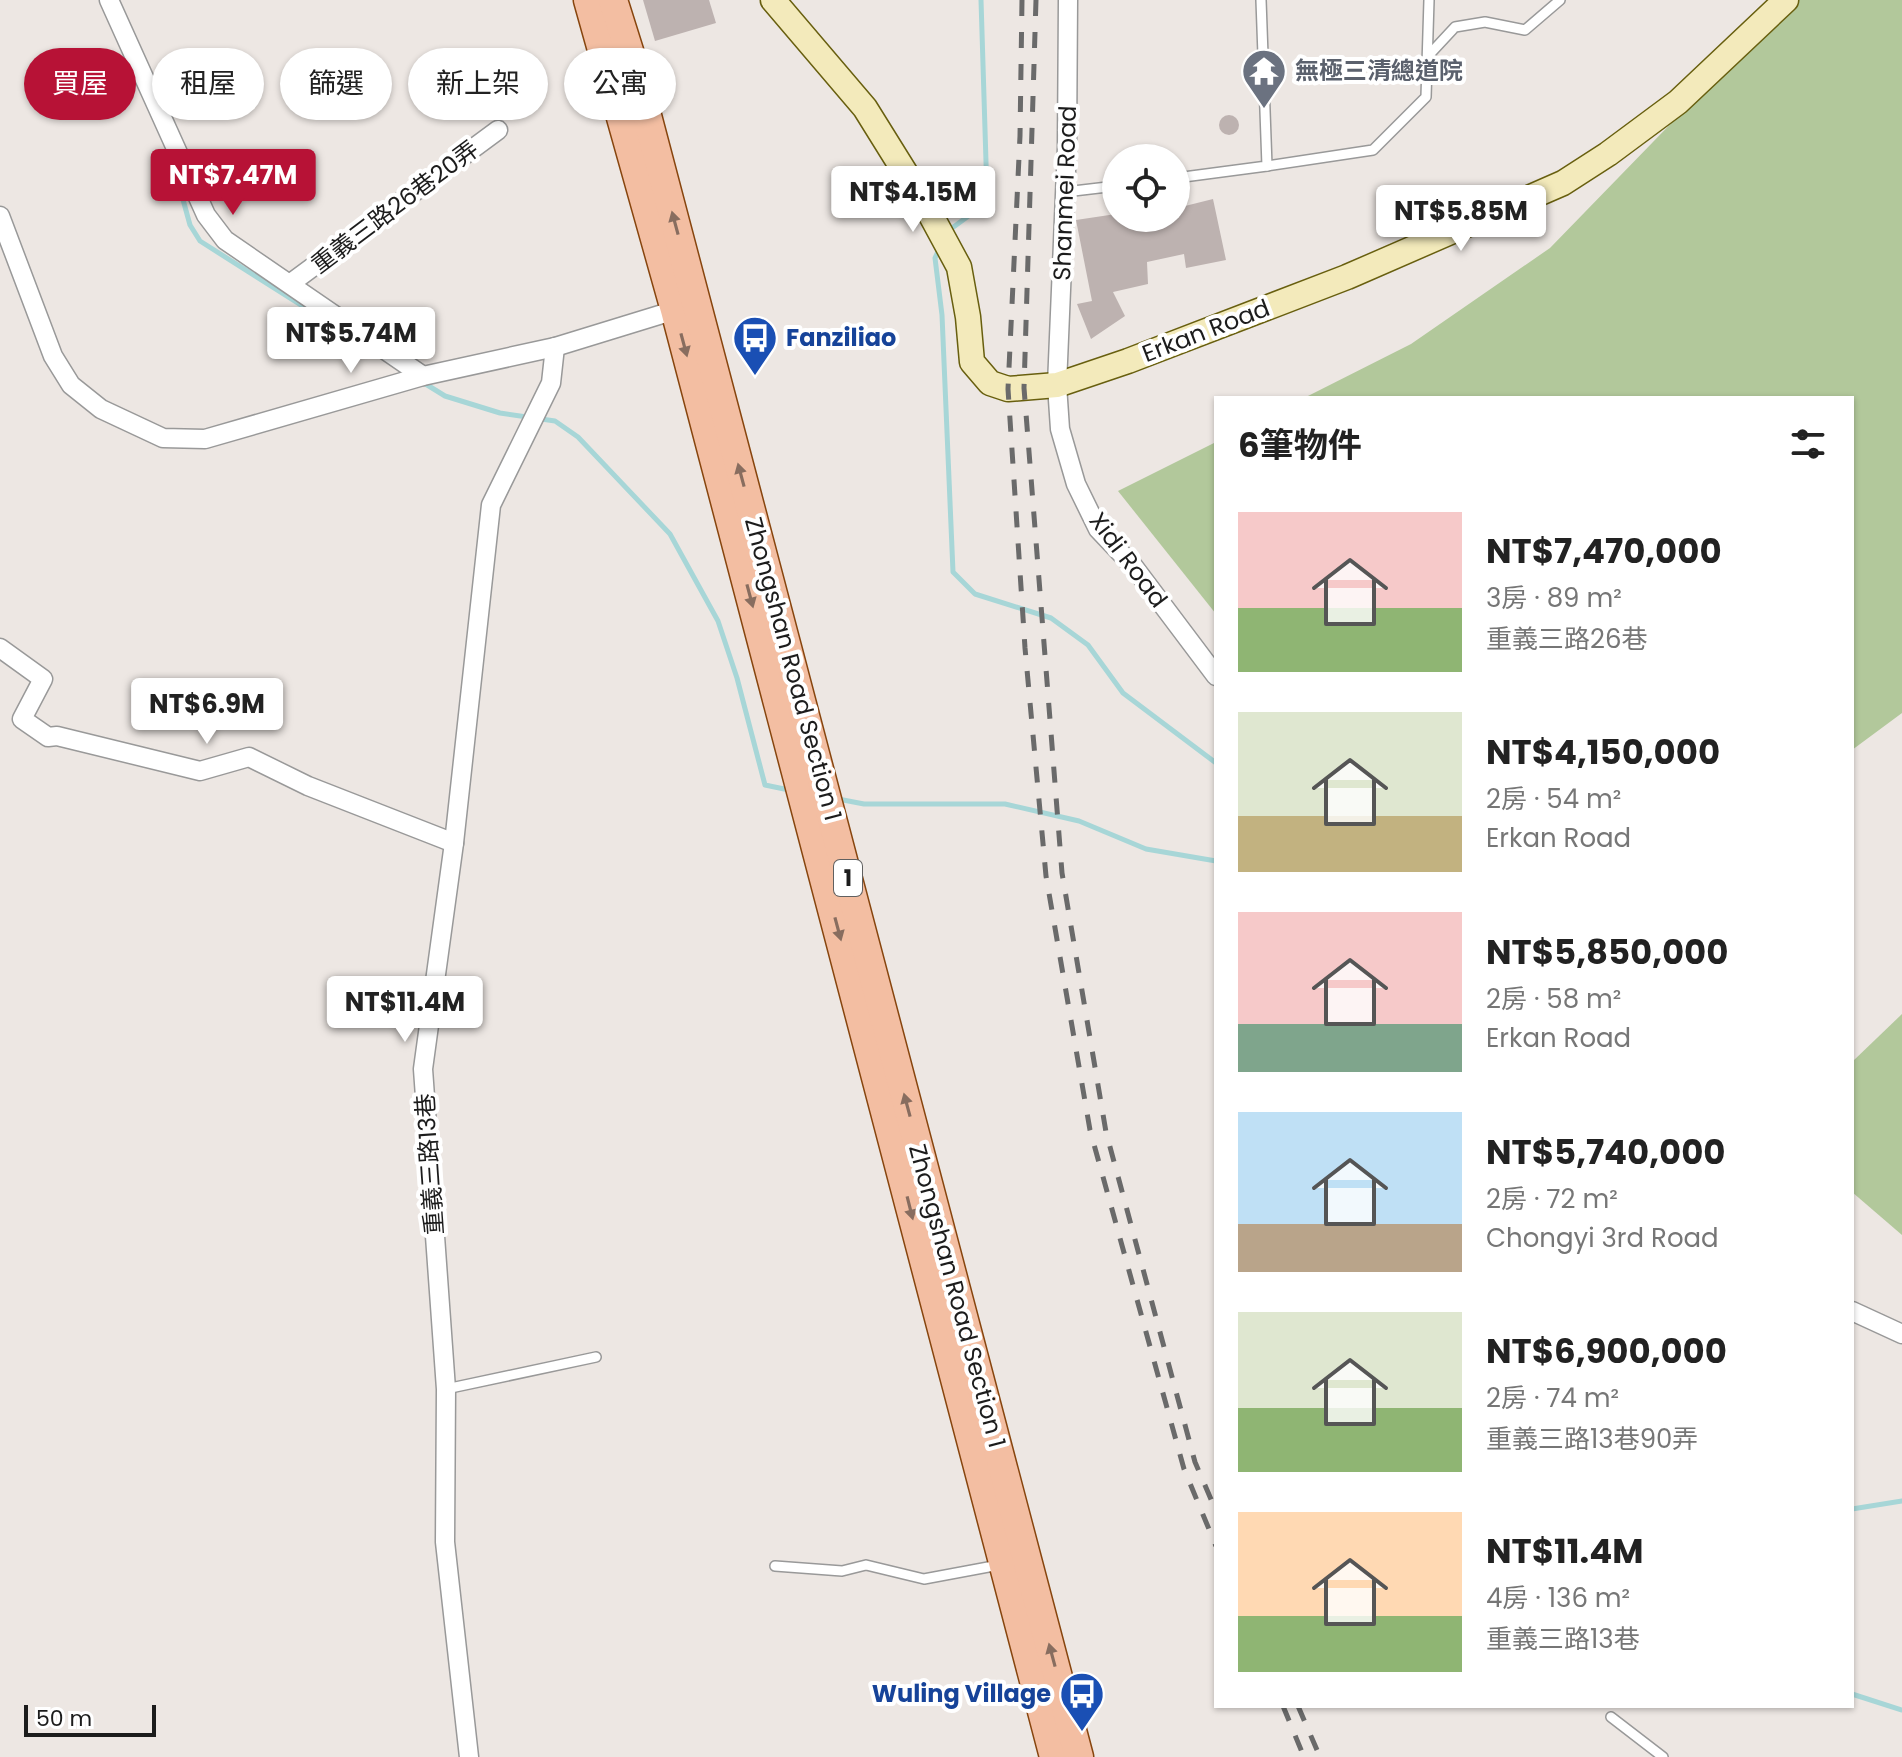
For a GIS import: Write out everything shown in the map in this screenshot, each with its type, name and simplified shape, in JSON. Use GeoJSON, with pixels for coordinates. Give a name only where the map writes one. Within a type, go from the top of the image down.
{"type":"FeatureCollection","features":[{"type":"Feature","properties":{"kind":"main road","name":"Zhongshan Road Section 1"},"geometry":{"type":"LineString","coordinates":[[588,0],[686,307]]}},
{"type":"Feature","properties":{"kind":"main road","name":"Zhongshan Road Section 1"},"geometry":{"type":"LineString","coordinates":[[613,0],[635,70],[686,307],[990,1470],[1079,1757]]}},
{"type":"Feature","properties":{"kind":"main road","name":"Zhongshan Road Section 1"},"geometry":{"type":"LineString","coordinates":[[990,1470],[1001,1565],[1054,1757]]}},
{"type":"Feature","properties":{"kind":"street"},"geometry":{"type":"LineString","coordinates":[[109,0],[206,215],[225,240],[423,376]]}},
{"type":"Feature","properties":{"kind":"street","name":"Erkan Road"},"geometry":{"type":"LineString","coordinates":[[773,0],[865,108],[926,206],[959,267],[972,362],[990,383],[1008,389],[1057,385],[1347,277],[1563,183],[1678,102],[1786,0]]}},
{"type":"Feature","properties":{"kind":"street","name":"Shanmei Road"},"geometry":{"type":"LineString","coordinates":[[1057,385],[1065,192],[1068,0]]}},
{"type":"Feature","properties":{"kind":"street","name":"重義三路26巷20弄"},"geometry":{"type":"LineString","coordinates":[[291,283],[498,130]]}},
{"type":"Feature","properties":{"kind":"street"},"geometry":{"type":"LineString","coordinates":[[0,216],[53,356],[71,385],[101,409],[163,438],[205,439],[423,376],[555,347],[686,307]]}},
{"type":"Feature","properties":{"kind":"street","name":"重義三路13巷"},"geometry":{"type":"LineString","coordinates":[[469,1757],[445,1542],[446,1389],[423,1069],[454,843],[491,505],[551,383],[555,347]]}},
{"type":"Feature","properties":{"kind":"street","name":"Xidi Road"},"geometry":{"type":"LineString","coordinates":[[1057,385],[1060,429],[1076,484],[1098,529],[1134,567],[1214,673]]}},
{"type":"Feature","properties":{"kind":"street"},"geometry":{"type":"LineString","coordinates":[[0,648],[43,679],[22,719],[48,737],[57,736],[200,771],[249,757],[308,786],[454,843]]}},
{"type":"Feature","properties":{"kind":"street"},"geometry":{"type":"LineString","coordinates":[[1854,1312],[1902,1334]]}},
{"type":"Feature","properties":{"kind":"lane"},"geometry":{"type":"LineString","coordinates":[[1261,0],[1267,166]]}},
{"type":"Feature","properties":{"kind":"lane"},"geometry":{"type":"LineString","coordinates":[[1190,176],[1373,150],[1426,97],[1429,0]]}},
{"type":"Feature","properties":{"kind":"lane"},"geometry":{"type":"LineString","coordinates":[[1428,56],[1455,27],[1485,22],[1525,30],[1560,0]]}},
{"type":"Feature","properties":{"kind":"lane"},"geometry":{"type":"LineString","coordinates":[[1065,192],[1102,188]]}},
{"type":"Feature","properties":{"kind":"lane"},"geometry":{"type":"LineString","coordinates":[[446,1389],[596,1357]]}},
{"type":"Feature","properties":{"kind":"lane"},"geometry":{"type":"LineString","coordinates":[[775,1566],[842,1571],[866,1565],[924,1579],[1001,1565]]}},
{"type":"Feature","properties":{"kind":"lane"},"geometry":{"type":"LineString","coordinates":[[1611,1717],[1663,1757]]}},
{"type":"Feature","properties":{"kind":"green space"},"geometry":{"type":"Polygon","coordinates":[[[1791,0],[1902,0],[1902,713],[1854,749],[1854,396],[1308,396],[1411,344],[1550,248],[1791,0]]]}},
{"type":"Feature","properties":{"kind":"green space"},"geometry":{"type":"Polygon","coordinates":[[[1214,443],[1214,611],[1118,491],[1214,443]]]}},
{"type":"Feature","properties":{"kind":"green space"},"geometry":{"type":"Polygon","coordinates":[[[1902,1014],[1902,1235],[1854,1194],[1854,1060],[1902,1014]]]}},
{"type":"Feature","properties":{"kind":"building"},"geometry":{"type":"Polygon","coordinates":[[[643,0],[709,0],[716,23],[655,41],[643,0]]]}},
{"type":"Feature","properties":{"kind":"building"},"geometry":{"type":"Polygon","coordinates":[[[1229,115],[1236,118],[1239,125],[1236,132],[1229,135],[1222,132],[1219,125],[1222,118],[1229,115]]]}},
{"type":"Feature","properties":{"kind":"building"},"geometry":{"type":"Polygon","coordinates":[[[1213,199],[1226,260],[1186,268],[1184,254],[1147,262],[1148,284],[1113,292],[1125,316],[1091,339],[1077,304],[1092,301],[1076,220],[1102,216],[1102,232],[1190,232],[1190,205],[1213,199]]]}},
{"type":"Feature","properties":{"kind":"waterway"},"geometry":{"type":"LineString","coordinates":[[948,231],[978,209],[987,194],[981,0]]}},
{"type":"Feature","properties":{"kind":"waterway"},"geometry":{"type":"LineString","coordinates":[[171,156],[190,225],[200,241],[334,326]]}},
{"type":"Feature","properties":{"kind":"waterway"},"geometry":{"type":"LineString","coordinates":[[940,247],[935,258],[942,315],[953,572],[975,594],[1051,618],[1088,645],[1123,693],[1214,761]]}},
{"type":"Feature","properties":{"kind":"waterway"},"geometry":{"type":"LineString","coordinates":[[424,383],[445,396],[500,413],[555,421],[578,437],[670,534],[718,621],[737,678],[765,785],[789,790]]}},
{"type":"Feature","properties":{"kind":"waterway"},"geometry":{"type":"LineString","coordinates":[[838,799],[864,804],[1005,804],[1079,821],[1146,849],[1214,861]]}},
{"type":"Feature","properties":{"kind":"waterway"},"geometry":{"type":"LineString","coordinates":[[1854,1509],[1902,1501]]}},
{"type":"Feature","properties":{"kind":"waterway"},"geometry":{"type":"LineString","coordinates":[[1854,1695],[1902,1710]]}},
{"type":"Feature","properties":{"kind":"railway"},"geometry":{"type":"LineString","coordinates":[[1022,0],[1020,136],[1008,389],[1025,648],[1046,876],[1090,1130],[1184,1469],[1214,1541]]}},
{"type":"Feature","properties":{"kind":"railway"},"geometry":{"type":"LineString","coordinates":[[1036,0],[1024,388],[1062,873],[1106,1132],[1195,1462],[1214,1506]]}},
{"type":"Feature","properties":{"kind":"railway"},"geometry":{"type":"LineString","coordinates":[[1284,1708],[1304,1757]]}},
{"type":"Feature","properties":{"kind":"railway"},"geometry":{"type":"LineString","coordinates":[[1299,1708],[1320,1757]]}},
{"type":"Feature","properties":{"kind":"place","name":"無極三清總道院"},"geometry":{"type":"Point","coordinates":[1264,110]}},
{"type":"Feature","properties":{"kind":"place","name":"Fanziliao"},"geometry":{"type":"Point","coordinates":[755,377]}},
{"type":"Feature","properties":{"kind":"place","name":"Wuling Village"},"geometry":{"type":"Point","coordinates":[1082,1733]}}]}
